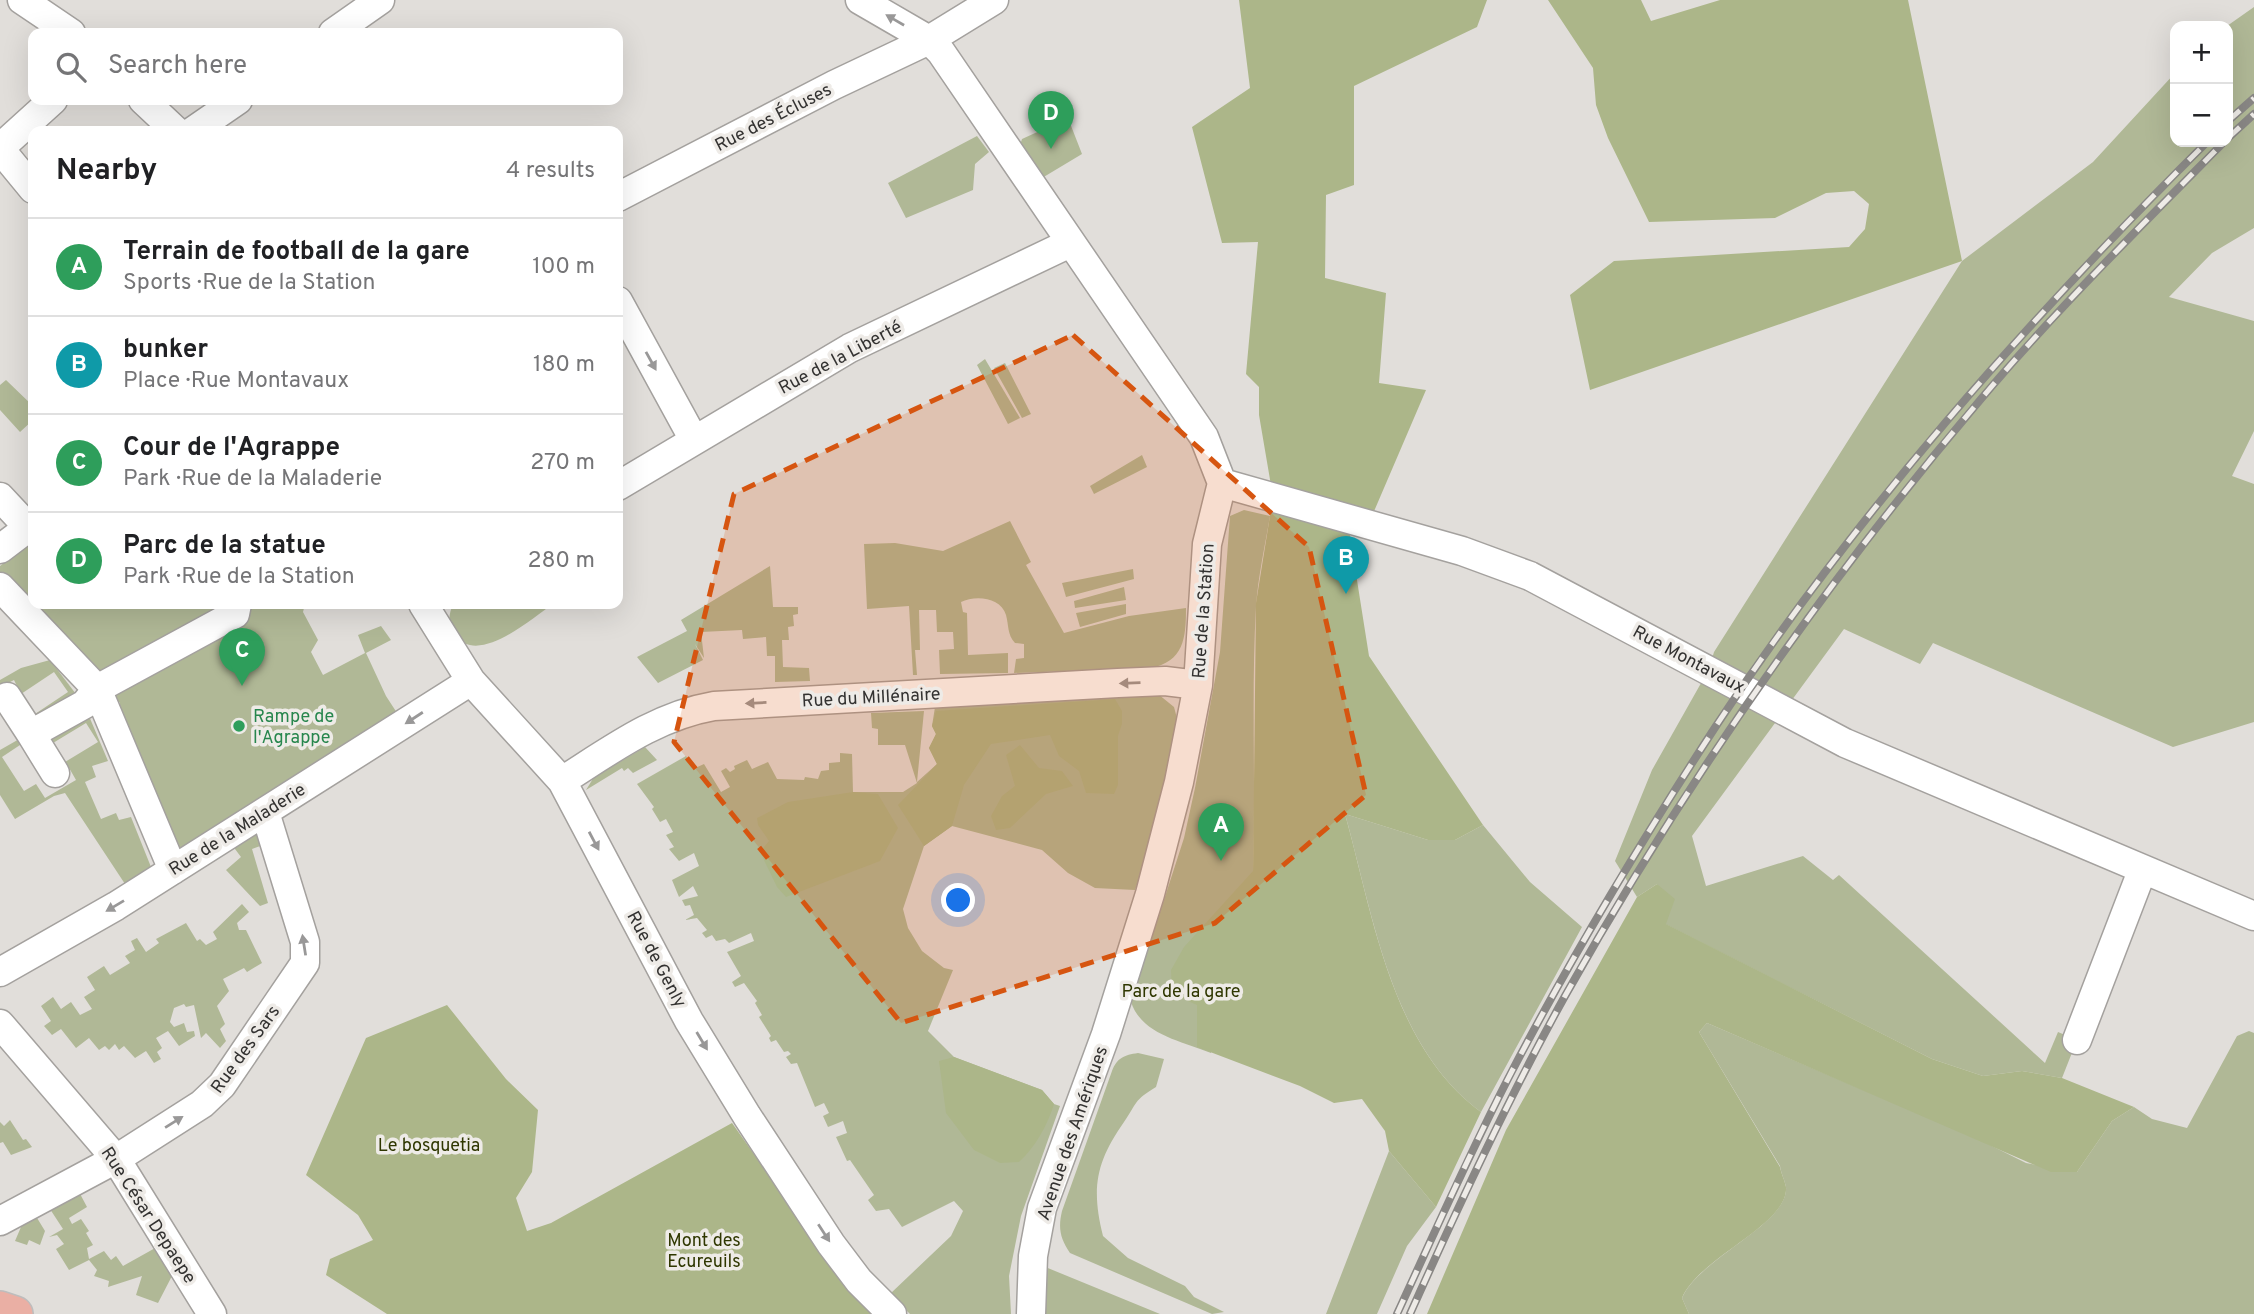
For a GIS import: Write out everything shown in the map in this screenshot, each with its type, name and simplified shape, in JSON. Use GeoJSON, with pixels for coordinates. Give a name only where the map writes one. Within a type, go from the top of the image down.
{"type":"FeatureCollection","features":[{"type":"Feature","properties":{"kind":"main road"},"geometry":{"type":"LineString","coordinates":[[0,1309],[15,1314]]}},
{"type":"Feature","properties":{"kind":"street"},"geometry":{"type":"LineString","coordinates":[[22,0],[64,28]]}},
{"type":"Feature","properties":{"kind":"street"},"geometry":{"type":"LineString","coordinates":[[339,28],[380,0]]}},
{"type":"Feature","properties":{"kind":"street"},"geometry":{"type":"LineString","coordinates":[[860,0],[929,40],[941,52],[1204,437],[1222,483]]}},
{"type":"Feature","properties":{"kind":"street","name":"Rue des Écluses"},"geometry":{"type":"LineString","coordinates":[[623,194],[929,40],[994,0]]}},
{"type":"Feature","properties":{"kind":"street"},"geometry":{"type":"LineString","coordinates":[[28,183],[0,148],[48,105]]}},
{"type":"Feature","properties":{"kind":"street"},"geometry":{"type":"LineString","coordinates":[[148,105],[171,126]]}},
{"type":"Feature","properties":{"kind":"street"},"geometry":{"type":"LineString","coordinates":[[200,126],[231,105]]}},
{"type":"Feature","properties":{"kind":"street","name":"Rue de la Liberté"},"geometry":{"type":"LineString","coordinates":[[623,483],[850,348],[1070,243]]}},
{"type":"Feature","properties":{"kind":"street"},"geometry":{"type":"LineString","coordinates":[[623,310],[694,440]]}},
{"type":"Feature","properties":{"kind":"street","name":"Rue de la Station"},"geometry":{"type":"LineString","coordinates":[[1113,1010],[1176,795],[1198,685],[1207,544],[1222,483]]}},
{"type":"Feature","properties":{"kind":"street","name":"Rue Montavaux"},"geometry":{"type":"LineString","coordinates":[[1222,483],[1462,551],[1530,576],[1845,743],[2142,871],[2254,916]]}},
{"type":"Feature","properties":{"kind":"street"},"geometry":{"type":"LineString","coordinates":[[0,498],[28,523]]}},
{"type":"Feature","properties":{"kind":"street"},"geometry":{"type":"LineString","coordinates":[[0,549],[28,528]]}},
{"type":"Feature","properties":{"kind":"street"},"geometry":{"type":"LineString","coordinates":[[0,587],[97,689],[173,870]]}},
{"type":"Feature","properties":{"kind":"street"},"geometry":{"type":"LineString","coordinates":[[31,734],[85,704],[97,689],[235,614],[236,609]]}},
{"type":"Feature","properties":{"kind":"street","name":"Rue de Genly"},"geometry":{"type":"LineString","coordinates":[[426,609],[471,681],[562,780],[690,1021],[747,1116],[831,1244],[859,1281],[891,1314]]}},
{"type":"Feature","properties":{"kind":"street","name":"Rue de la Maladerie"},"geometry":{"type":"LineString","coordinates":[[0,972],[116,906],[471,681]]}},
{"type":"Feature","properties":{"kind":"street","name":"Rue du Millénaire"},"geometry":{"type":"LineString","coordinates":[[562,780],[644,729],[687,711],[714,706],[1153,682],[1198,685]]}},
{"type":"Feature","properties":{"kind":"street"},"geometry":{"type":"LineString","coordinates":[[7,697],[55,773]]}},
{"type":"Feature","properties":{"kind":"street","name":"Rue des Sars"},"geometry":{"type":"LineString","coordinates":[[3,1213],[116,1159],[202,1104],[222,1085],[305,963],[305,942],[265,812]]}},
{"type":"Feature","properties":{"kind":"street"},"geometry":{"type":"LineString","coordinates":[[2077,1040],[2142,871]]}},
{"type":"Feature","properties":{"kind":"street","name":"Avenue des Amériques"},"geometry":{"type":"LineString","coordinates":[[1031,1314],[1033,1256],[1042,1208],[1113,1010]]}},
{"type":"Feature","properties":{"kind":"street","name":"Rue César Depaepe"},"geometry":{"type":"LineString","coordinates":[[0,1024],[116,1159],[212,1314]]}},
{"type":"Feature","properties":{"kind":"highlighted area"},"geometry":{"type":"Polygon","coordinates":[[[1073,335],[1309,547],[1366,795],[1215,923],[901,1023],[674,742],[734,494],[1073,335]]]}},
{"type":"Feature","properties":{"kind":"green space"},"geometry":{"type":"Polygon","coordinates":[[[1239,0],[1487,0],[1477,27],[1354,86],[1354,185],[1326,195],[1325,278],[1386,293],[1379,383],[1426,390],[1369,523],[1347,517],[1369,656],[1483,825],[1455,840],[1428,840],[1345,814],[1377,935],[1406,1015],[1426,1052],[1450,1084],[1481,1112],[1436,1207],[1389,1151],[1385,1131],[1362,1099],[1334,1103],[1300,1086],[1197,1047],[1197,1005],[1172,994],[1171,970],[1184,947],[1253,871],[1256,603],[1273,497],[1259,415],[1259,387],[1246,374],[1258,242],[1222,243],[1192,127],[1250,88],[1239,0]]]}},
{"type":"Feature","properties":{"kind":"green space"},"geometry":{"type":"Polygon","coordinates":[[[1548,0],[1641,0],[1651,21],[1720,0],[1908,0],[1962,261],[1590,390],[1570,295],[1614,261],[1849,247],[1865,229],[1869,204],[1854,191],[1826,193],[1775,218],[1649,222],[1608,138],[1596,105],[1593,68],[1548,0]]]}},
{"type":"Feature","properties":{"kind":"green space"},"geometry":{"type":"Polygon","coordinates":[[[2254,7],[2254,228],[2212,253],[2169,297],[2254,321],[2254,431],[2232,476],[2254,484],[2254,722],[2173,747],[1933,643],[1920,664],[1844,629],[1692,836],[1706,886],[1803,856],[1833,880],[1839,875],[2045,1063],[2058,1032],[2077,1040],[2062,1078],[2022,1071],[1983,1076],[1932,1059],[1665,924],[1657,884],[1637,897],[1615,861],[1652,770],[1709,669],[1714,652],[1962,261],[2093,162],[2170,78],[2170,147],[2233,147],[2233,22],[2254,7]]]}},
{"type":"Feature","properties":{"kind":"green space"},"geometry":{"type":"Polygon","coordinates":[[[1068,118],[1082,154],[1042,178],[1020,145],[1022,139],[1068,118]]]}},
{"type":"Feature","properties":{"kind":"green space"},"geometry":{"type":"Polygon","coordinates":[[[977,136],[989,152],[975,164],[973,190],[906,218],[888,183],[977,136]]]}},
{"type":"Feature","properties":{"kind":"green space"},"geometry":{"type":"Polygon","coordinates":[[[985,359],[1020,418],[1008,424],[977,365],[985,359]]]}},
{"type":"Feature","properties":{"kind":"green space"},"geometry":{"type":"Polygon","coordinates":[[[1005,363],[1031,414],[1022,418],[994,368],[1005,363]]]}},
{"type":"Feature","properties":{"kind":"green space"},"geometry":{"type":"Polygon","coordinates":[[[6,380],[28,401],[28,425],[20,432],[0,410],[0,385],[6,380]]]}},
{"type":"Feature","properties":{"kind":"green space"},"geometry":{"type":"Polygon","coordinates":[[[1142,455],[1147,467],[1094,494],[1090,486],[1142,455]]]}},
{"type":"Feature","properties":{"kind":"green space","name":"Parc de la gare"},"geometry":{"type":"Polygon","coordinates":[[[1244,510],[1270,516],[1258,584],[1255,640],[1253,871],[1262,880],[1211,1053],[1154,1029],[1136,1013],[1131,1002],[1184,838],[1220,652],[1230,516],[1244,510]]]}},
{"type":"Feature","properties":{"kind":"green space"},"geometry":{"type":"Polygon","coordinates":[[[1010,521],[1031,562],[1026,565],[1064,633],[1129,616],[1186,608],[1184,639],[1176,654],[1161,665],[1150,668],[1014,673],[1016,659],[1024,658],[1024,644],[1012,640],[1006,615],[999,604],[980,598],[961,602],[963,612],[967,613],[968,655],[1008,653],[1008,673],[940,674],[939,650],[954,649],[953,632],[937,632],[936,610],[919,610],[920,650],[915,650],[917,675],[913,675],[909,606],[867,609],[864,544],[895,543],[943,551],[1010,521]]]}},
{"type":"Feature","properties":{"kind":"green space"},"geometry":{"type":"Polygon","coordinates":[[[28,544],[28,606],[0,576],[0,566],[28,544]]]}},
{"type":"Feature","properties":{"kind":"green space"},"geometry":{"type":"Polygon","coordinates":[[[770,566],[773,607],[798,607],[798,614],[793,615],[794,626],[788,627],[789,640],[782,640],[783,667],[809,668],[810,681],[775,682],[775,656],[767,656],[766,637],[743,639],[742,630],[701,632],[704,658],[695,644],[703,660],[658,683],[637,657],[687,631],[681,620],[770,566]]]}},
{"type":"Feature","properties":{"kind":"green space"},"geometry":{"type":"Polygon","coordinates":[[[1133,569],[1134,579],[1066,597],[1062,583],[1133,569]]]}},
{"type":"Feature","properties":{"kind":"green space"},"geometry":{"type":"Polygon","coordinates":[[[1124,587],[1126,600],[1075,608],[1074,601],[1124,587]]]}},
{"type":"Feature","properties":{"kind":"green space"},"geometry":{"type":"Polygon","coordinates":[[[1126,604],[1126,614],[1080,627],[1076,613],[1126,604]]]}},
{"type":"Feature","properties":{"kind":"green space"},"geometry":{"type":"Polygon","coordinates":[[[31,609],[304,609],[318,640],[311,652],[323,675],[365,653],[358,635],[381,626],[391,640],[366,653],[386,696],[399,716],[180,849],[172,848],[119,712],[120,703],[31,609]]]}},
{"type":"Feature","properties":{"kind":"green space"},"geometry":{"type":"Polygon","coordinates":[[[451,609],[546,609],[505,637],[477,646],[465,643],[455,635],[449,620],[451,609]]]}},
{"type":"Feature","properties":{"kind":"green space"},"geometry":{"type":"Polygon","coordinates":[[[50,660],[79,698],[36,718],[16,692],[19,690],[14,680],[0,687],[0,680],[21,668],[50,660]],[[54,672],[21,694],[35,714],[68,692],[54,672]]]}},
{"type":"Feature","properties":{"kind":"green space"},"geometry":{"type":"Polygon","coordinates":[[[1158,694],[1174,707],[1178,722],[1144,866],[1135,890],[1095,888],[1068,873],[1042,850],[952,826],[924,846],[903,909],[908,928],[922,951],[944,968],[953,970],[928,1031],[954,1057],[1042,1090],[1054,1104],[1060,1106],[1021,1216],[1009,1276],[1011,1314],[910,1314],[890,1294],[951,1236],[963,1211],[954,1201],[902,1227],[889,1209],[876,1211],[868,1200],[874,1195],[850,1160],[847,1161],[836,1137],[847,1133],[843,1121],[828,1127],[823,1116],[829,1113],[824,1103],[815,1107],[797,1063],[791,1064],[786,1057],[791,1054],[784,1052],[776,1040],[771,1042],[771,1036],[759,1017],[762,1015],[755,1003],[757,1001],[744,983],[735,987],[732,982],[741,976],[727,952],[754,941],[751,933],[729,943],[725,939],[716,941],[712,935],[706,938],[702,933],[707,930],[697,918],[685,920],[694,915],[690,905],[685,906],[682,900],[698,896],[693,886],[679,897],[672,880],[699,866],[694,853],[679,861],[669,849],[674,847],[666,835],[673,832],[666,819],[660,822],[652,809],[654,807],[637,784],[686,756],[693,769],[704,764],[721,792],[730,787],[721,771],[726,768],[730,772],[735,769],[734,766],[747,760],[752,769],[768,762],[777,779],[818,779],[821,771],[829,770],[829,763],[840,762],[840,753],[852,754],[853,792],[903,792],[917,783],[905,745],[878,745],[878,729],[872,728],[871,713],[924,711],[917,782],[937,764],[929,748],[936,734],[932,726],[935,707],[1158,694]]]}},
{"type":"Feature","properties":{"kind":"green space"},"geometry":{"type":"Polygon","coordinates":[[[1115,699],[1122,711],[1122,724],[1118,736],[1118,785],[1114,794],[1086,793],[1079,771],[1059,756],[1050,735],[991,744],[964,785],[952,826],[924,846],[898,805],[937,764],[929,748],[936,734],[932,726],[936,711],[1115,699]]]}},
{"type":"Feature","properties":{"kind":"green space"},"geometry":{"type":"Polygon","coordinates":[[[86,709],[108,761],[92,766],[96,777],[85,782],[101,819],[116,813],[119,820],[131,817],[151,867],[125,884],[65,793],[54,796],[15,819],[0,795],[0,750],[21,738],[23,743],[2,757],[24,791],[36,784],[45,798],[76,780],[68,766],[61,770],[49,741],[86,709]],[[86,723],[53,743],[65,762],[98,742],[86,723]]]}},
{"type":"Feature","properties":{"kind":"green space"},"geometry":{"type":"Polygon","coordinates":[[[1020,745],[1039,768],[1062,771],[1073,786],[1046,794],[1010,828],[996,830],[991,816],[1002,796],[1015,786],[1006,755],[1020,745]]]}},
{"type":"Feature","properties":{"kind":"green space"},"geometry":{"type":"Polygon","coordinates":[[[645,747],[657,760],[633,773],[628,768],[624,771],[622,768],[586,790],[594,777],[645,747]]]}},
{"type":"Feature","properties":{"kind":"green space"},"geometry":{"type":"Polygon","coordinates":[[[853,792],[878,794],[898,828],[880,861],[786,897],[777,887],[760,852],[769,841],[758,825],[757,818],[788,802],[853,792]]]}},
{"type":"Feature","properties":{"kind":"green space"},"geometry":{"type":"Polygon","coordinates":[[[1345,814],[1428,840],[1455,840],[1483,825],[1530,882],[1582,927],[1481,1112],[1450,1084],[1426,1052],[1406,1015],[1377,935],[1345,814]]]}},
{"type":"Feature","properties":{"kind":"green space"},"geometry":{"type":"Polygon","coordinates":[[[255,828],[263,845],[252,849],[268,903],[260,906],[226,870],[241,857],[232,845],[255,828]]]}},
{"type":"Feature","properties":{"kind":"green space"},"geometry":{"type":"Polygon","coordinates":[[[1657,884],[1675,899],[1666,924],[1932,1059],[1983,1076],[2022,1071],[2062,1078],[2134,1107],[2112,1121],[2077,1172],[2051,1172],[1707,1023],[1699,1032],[1780,1167],[1786,1187],[1783,1201],[1773,1215],[1691,1283],[1682,1298],[1689,1314],[1427,1314],[1506,1130],[1637,897],[1657,884]]]}},
{"type":"Feature","properties":{"kind":"green space"},"geometry":{"type":"Polygon","coordinates":[[[242,904],[249,912],[237,923],[239,930],[246,930],[262,963],[247,972],[244,968],[223,979],[229,991],[217,1006],[225,1024],[220,1029],[226,1041],[220,1048],[206,1033],[201,1038],[194,1005],[186,1007],[184,1004],[174,1008],[170,1022],[174,1027],[184,1023],[187,1032],[194,1031],[195,1036],[179,1046],[168,1031],[156,1038],[162,1048],[157,1052],[161,1059],[154,1063],[146,1051],[135,1058],[124,1046],[119,1050],[115,1044],[109,1050],[105,1046],[99,1050],[89,1038],[76,1048],[61,1029],[52,1035],[44,1026],[51,1021],[41,1006],[53,997],[61,1009],[71,1002],[80,1015],[92,1009],[84,997],[95,990],[87,977],[104,966],[110,975],[130,963],[125,956],[135,950],[131,941],[137,938],[146,952],[159,943],[156,939],[186,923],[197,941],[200,939],[206,945],[217,939],[213,932],[242,904]]]}},
{"type":"Feature","properties":{"kind":"green space","name":"Le bosquetia"},"geometry":{"type":"Polygon","coordinates":[[[447,1005],[506,1079],[538,1110],[532,1172],[516,1198],[527,1231],[551,1223],[732,1123],[841,1277],[875,1314],[387,1314],[326,1275],[330,1259],[373,1240],[358,1215],[306,1175],[366,1038],[447,1005]]]}},
{"type":"Feature","properties":{"kind":"green space"},"geometry":{"type":"Polygon","coordinates":[[[1707,1023],[1978,1139],[2026,1163],[2077,1172],[2112,1121],[2134,1107],[2152,1119],[2187,1128],[2237,1036],[2249,1031],[2254,1033],[2254,1314],[1689,1314],[1682,1298],[1691,1283],[1773,1214],[1783,1201],[1786,1187],[1780,1166],[1699,1032],[1707,1023]]]}},
{"type":"Feature","properties":{"kind":"green space"},"geometry":{"type":"Polygon","coordinates":[[[1138,1053],[1164,1059],[1156,1087],[1137,1102],[1115,1136],[1102,1163],[1098,1176],[1097,1204],[1103,1236],[1128,1258],[1185,1286],[1194,1297],[1224,1312],[1212,1314],[1070,1253],[1062,1238],[1062,1211],[1112,1071],[1122,1058],[1138,1053]]]}},
{"type":"Feature","properties":{"kind":"green space"},"geometry":{"type":"Polygon","coordinates":[[[954,1057],[1042,1090],[1054,1104],[1040,1135],[1019,1162],[1000,1163],[974,1150],[946,1113],[939,1061],[954,1057]]]}},
{"type":"Feature","properties":{"kind":"green space"},"geometry":{"type":"Polygon","coordinates":[[[10,1120],[23,1140],[26,1139],[32,1147],[11,1155],[3,1142],[0,1143],[0,1122],[4,1126],[10,1120]]]}},
{"type":"Feature","properties":{"kind":"green space"},"geometry":{"type":"Polygon","coordinates":[[[1389,1151],[1436,1207],[1407,1246],[1377,1314],[1326,1314],[1389,1151]]]}},
{"type":"Feature","properties":{"kind":"green space"},"geometry":{"type":"Polygon","coordinates":[[[78,1190],[87,1207],[69,1218],[72,1224],[81,1219],[89,1231],[86,1233],[93,1245],[87,1248],[89,1259],[104,1251],[111,1260],[116,1256],[123,1266],[157,1247],[173,1274],[158,1303],[136,1295],[142,1276],[108,1287],[109,1281],[94,1276],[97,1270],[89,1260],[69,1270],[56,1249],[64,1244],[57,1235],[49,1237],[63,1229],[48,1206],[78,1190]]]}},
{"type":"Feature","properties":{"kind":"green space"},"geometry":{"type":"Polygon","coordinates":[[[34,1213],[45,1231],[40,1245],[29,1240],[27,1245],[15,1241],[21,1227],[14,1224],[34,1213]]]}},
{"type":"Feature","properties":{"kind":"green space"},"geometry":{"type":"Polygon","coordinates":[[[1038,1264],[1160,1314],[1038,1314],[1038,1264]]]}},
{"type":"Feature","properties":{"kind":"railway"},"geometry":{"type":"LineString","coordinates":[[2233,117],[2254,98]]}},
{"type":"Feature","properties":{"kind":"railway"},"geometry":{"type":"LineString","coordinates":[[2233,133],[2254,114]]}},
{"type":"Feature","properties":{"kind":"railway"},"geometry":{"type":"LineString","coordinates":[[1397,1314],[1481,1133],[1559,984],[1662,811],[1770,647],[1826,570],[1946,421],[2074,279],[2202,147]]}},
{"type":"Feature","properties":{"kind":"railway"},"geometry":{"type":"LineString","coordinates":[[1410,1314],[1484,1154],[1565,996],[1658,839],[1759,687],[1866,541],[1981,399],[2069,300],[2219,147]]}},
{"type":"Feature","properties":{"kind":"place","name":"Parc de la statue"},"geometry":{"type":"Point","coordinates":[1051,149]}},
{"type":"Feature","properties":{"kind":"place","name":"bunker"},"geometry":{"type":"Point","coordinates":[1346,594]}},
{"type":"Feature","properties":{"kind":"place","name":"Cour de l'Agrappe"},"geometry":{"type":"Point","coordinates":[242,686]}},
{"type":"Feature","properties":{"kind":"place","name":"Rampe de l'Agrappe"},"geometry":{"type":"Point","coordinates":[239,726]}},
{"type":"Feature","properties":{"kind":"place","name":"Terrain de football de la gare"},"geometry":{"type":"Point","coordinates":[1221,861]}},
{"type":"Feature","properties":{"kind":"park label","name":"Mont des Ecureuils"},"geometry":{"type":"Point","coordinates":[704,1250]}}]}
